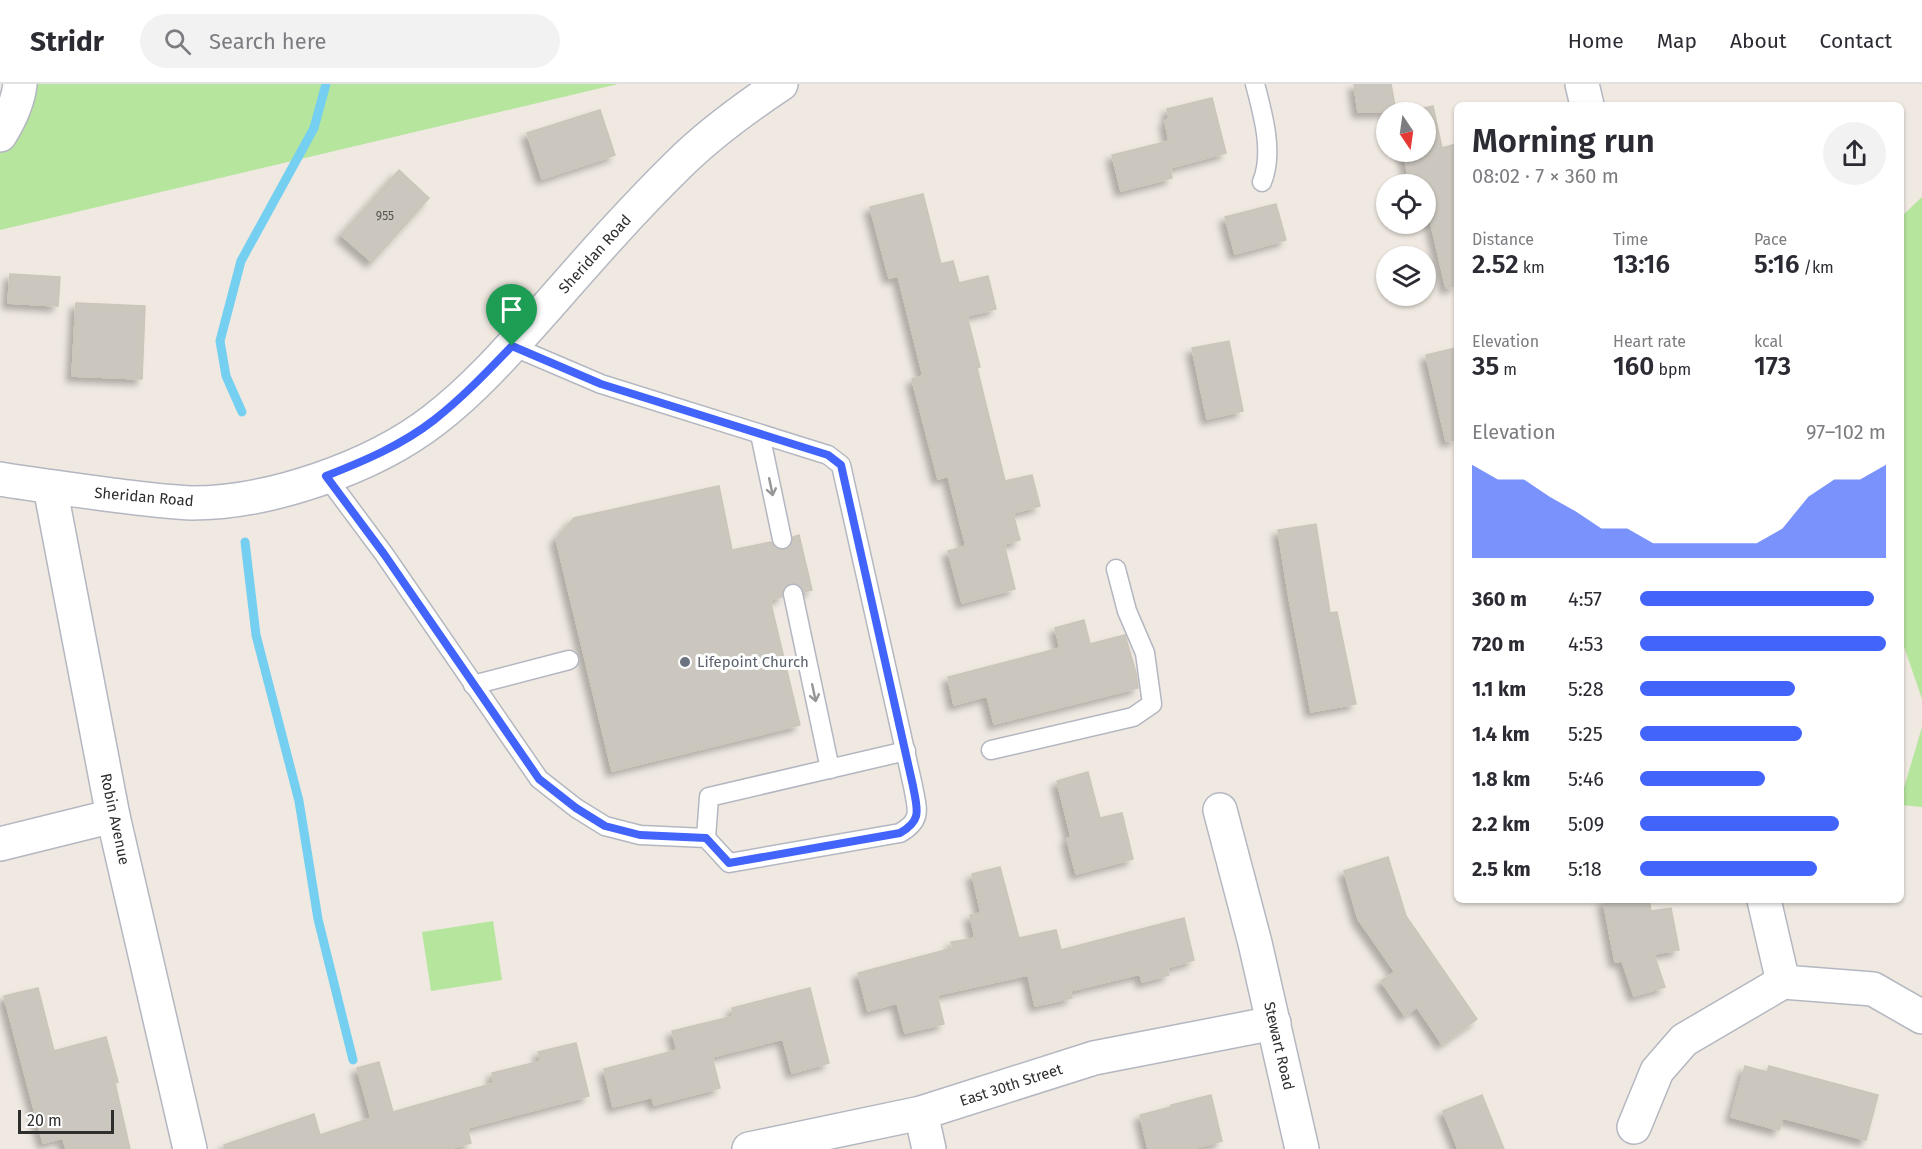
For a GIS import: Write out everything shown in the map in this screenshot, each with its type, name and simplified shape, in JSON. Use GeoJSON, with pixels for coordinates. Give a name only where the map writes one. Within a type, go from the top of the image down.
{"type":"FeatureCollection","features":[{"type":"Feature","properties":{"kind":"street"},"geometry":{"type":"LineString","coordinates":[[0,135],[11,117],[19,95],[20,84]]}},
{"type":"Feature","properties":{"kind":"street"},"geometry":{"type":"LineString","coordinates":[[1582,84],[1586,102]]}},
{"type":"Feature","properties":{"kind":"street","name":"Sheridan Road"},"geometry":{"type":"LineString","coordinates":[[0,479],[155,501],[193,503],[232,500],[280,491],[326,476],[383,452],[434,420],[468,390],[512,346],[678,165],[762,89]]}},
{"type":"Feature","properties":{"kind":"street","name":"Robin Avenue"},"geometry":{"type":"LineString","coordinates":[[50,487],[113,816],[190,1149]]}},
{"type":"Feature","properties":{"kind":"street","name":"Stewart Road"},"geometry":{"type":"LineString","coordinates":[[1220,810],[1255,943],[1302,1149]]}},
{"type":"Feature","properties":{"kind":"street"},"geometry":{"type":"LineString","coordinates":[[0,844],[113,816]]}},
{"type":"Feature","properties":{"kind":"street"},"geometry":{"type":"LineString","coordinates":[[1765,903],[1782,982]]}},
{"type":"Feature","properties":{"kind":"street"},"geometry":{"type":"LineString","coordinates":[[1634,1127],[1658,1071],[1684,1040],[1782,982],[1873,989],[1922,1017]]}},
{"type":"Feature","properties":{"kind":"street","name":"East 30th Street"},"geometry":{"type":"LineString","coordinates":[[749,1149],[921,1113],[1094,1058],[1274,1023]]}},
{"type":"Feature","properties":{"kind":"street"},"geometry":{"type":"LineString","coordinates":[[921,1113],[929,1149]]}},
{"type":"Feature","properties":{"kind":"lane"},"geometry":{"type":"LineString","coordinates":[[1255,84],[1266,136],[1267,171],[1262,182]]}},
{"type":"Feature","properties":{"kind":"lane"},"geometry":{"type":"LineString","coordinates":[[326,476],[384,554],[539,779],[576,808],[605,826],[640,835],[706,838],[729,863],[900,833],[911,827],[918,814],[906,751],[841,465],[828,455],[601,384],[512,346]]}},
{"type":"Feature","properties":{"kind":"lane"},"geometry":{"type":"LineString","coordinates":[[760,434],[782,539]]}},
{"type":"Feature","properties":{"kind":"lane"},"geometry":{"type":"LineString","coordinates":[[992,750],[1133,717],[1152,704],[1145,653],[1127,611],[1116,569]]}},
{"type":"Feature","properties":{"kind":"lane"},"geometry":{"type":"LineString","coordinates":[[793,594],[830,769]]}},
{"type":"Feature","properties":{"kind":"lane"},"geometry":{"type":"LineString","coordinates":[[473,685],[569,660]]}},
{"type":"Feature","properties":{"kind":"lane"},"geometry":{"type":"LineString","coordinates":[[706,838],[709,797],[906,751]]}},
{"type":"Feature","properties":{"kind":"green space"},"geometry":{"type":"Polygon","coordinates":[[[20,84],[618,84],[0,230],[0,135],[20,84]]]}},
{"type":"Feature","properties":{"kind":"green space"},"geometry":{"type":"Polygon","coordinates":[[[1922,197],[1922,699],[1904,647],[1904,214],[1922,197]]]}},
{"type":"Feature","properties":{"kind":"green space"},"geometry":{"type":"Polygon","coordinates":[[[1922,727],[1922,807],[1904,805],[1904,788],[1922,727]]]}},
{"type":"Feature","properties":{"kind":"green space"},"geometry":{"type":"Polygon","coordinates":[[[493,921],[502,980],[431,991],[422,932],[493,921]]]}},
{"type":"Feature","properties":{"kind":"building"},"geometry":{"type":"Polygon","coordinates":[[[1354,84],[1391,84],[1394,102],[1376,102],[1376,112],[1358,112],[1354,84]]]}},
{"type":"Feature","properties":{"kind":"building"},"geometry":{"type":"Polygon","coordinates":[[[1212,98],[1226,153],[1170,168],[1172,178],[1121,191],[1112,155],[1169,141],[1165,121],[1169,117],[1167,109],[1212,98]]]}},
{"type":"Feature","properties":{"kind":"building"},"geometry":{"type":"Polygon","coordinates":[[[600,110],[615,155],[542,179],[527,133],[600,110]]]}},
{"type":"Feature","properties":{"kind":"building"},"geometry":{"type":"Polygon","coordinates":[[[1436,120],[1442,148],[1454,145],[1454,286],[1446,288],[1433,234],[1436,234],[1436,174],[1408,174],[1405,162],[1436,162],[1436,120]]]}},
{"type":"Feature","properties":{"kind":"building"},"geometry":{"type":"Polygon","coordinates":[[[399,170],[429,198],[372,262],[341,235],[399,170]]]}},
{"type":"Feature","properties":{"kind":"building"},"geometry":{"type":"Polygon","coordinates":[[[923,194],[941,264],[953,261],[959,283],[988,276],[996,309],[967,316],[980,367],[977,368],[1005,481],[1032,475],[1040,506],[1013,513],[1020,540],[1004,544],[1015,589],[962,603],[948,551],[966,546],[948,476],[938,479],[912,379],[923,376],[898,276],[889,278],[870,207],[923,194]]]}},
{"type":"Feature","properties":{"kind":"building"},"geometry":{"type":"Polygon","coordinates":[[[1276,204],[1286,240],[1235,254],[1225,217],[1276,204]]]}},
{"type":"Feature","properties":{"kind":"building"},"geometry":{"type":"Polygon","coordinates":[[[10,274],[60,277],[58,306],[8,303],[10,274]]]}},
{"type":"Feature","properties":{"kind":"building"},"geometry":{"type":"Polygon","coordinates":[[[76,303],[145,306],[142,379],[72,376],[76,303]]]}},
{"type":"Feature","properties":{"kind":"building"},"geometry":{"type":"Polygon","coordinates":[[[1229,341],[1243,411],[1207,419],[1192,348],[1229,341]]]}},
{"type":"Feature","properties":{"kind":"building"},"geometry":{"type":"Polygon","coordinates":[[[1454,348],[1454,440],[1446,441],[1426,355],[1454,348]]]}},
{"type":"Feature","properties":{"kind":"building","name":"Lifepoint Church"},"geometry":{"type":"Polygon","coordinates":[[[719,486],[732,550],[771,542],[778,549],[785,550],[792,543],[793,537],[799,535],[812,590],[804,592],[797,584],[790,583],[783,590],[782,597],[770,600],[800,725],[612,771],[556,539],[574,518],[719,486]]]}},
{"type":"Feature","properties":{"kind":"building"},"geometry":{"type":"Polygon","coordinates":[[[1316,524],[1330,613],[1337,612],[1356,704],[1311,712],[1278,530],[1316,524]]]}},
{"type":"Feature","properties":{"kind":"building"},"geometry":{"type":"Polygon","coordinates":[[[1084,620],[1090,644],[1125,635],[1138,688],[994,724],[987,696],[954,705],[948,677],[1060,648],[1055,628],[1084,620]]]}},
{"type":"Feature","properties":{"kind":"building"},"geometry":{"type":"Polygon","coordinates":[[[1088,772],[1100,818],[1122,813],[1133,859],[1076,874],[1067,839],[1071,837],[1057,781],[1088,772]]]}},
{"type":"Feature","properties":{"kind":"building"},"geometry":{"type":"Polygon","coordinates":[[[1388,857],[1406,916],[1477,1019],[1442,1044],[1417,1007],[1405,1016],[1381,981],[1395,972],[1358,919],[1344,871],[1388,857]]]}},
{"type":"Feature","properties":{"kind":"building"},"geometry":{"type":"Polygon","coordinates":[[[1000,867],[1019,938],[1056,930],[1061,950],[1184,918],[1194,960],[1167,968],[1169,975],[1142,982],[1140,974],[1070,991],[1072,998],[1035,1006],[1028,975],[937,995],[944,1024],[905,1033],[897,1003],[868,1011],[858,973],[953,948],[951,942],[975,938],[970,915],[981,913],[972,874],[1000,867]]]}},
{"type":"Feature","properties":{"kind":"building"},"geometry":{"type":"Polygon","coordinates":[[[1604,903],[1650,903],[1651,911],[1671,908],[1679,950],[1654,954],[1665,987],[1634,996],[1622,961],[1615,962],[1604,903]]]}},
{"type":"Feature","properties":{"kind":"building"},"geometry":{"type":"Polygon","coordinates":[[[38,988],[54,1051],[106,1037],[118,1082],[115,1083],[130,1149],[66,1149],[63,1138],[43,1143],[4,996],[38,988]]]}},
{"type":"Feature","properties":{"kind":"building"},"geometry":{"type":"Polygon","coordinates":[[[810,988],[829,1063],[792,1073],[783,1039],[712,1057],[720,1088],[654,1105],[652,1097],[613,1107],[604,1069],[677,1050],[672,1031],[734,1016],[732,1008],[810,988]]]}},
{"type":"Feature","properties":{"kind":"building"},"geometry":{"type":"Polygon","coordinates":[[[576,1043],[589,1096],[467,1128],[471,1143],[448,1149],[225,1149],[224,1145],[314,1114],[320,1135],[371,1118],[357,1068],[379,1062],[393,1112],[494,1083],[492,1073],[541,1061],[538,1052],[576,1043]]]}},
{"type":"Feature","properties":{"kind":"building"},"geometry":{"type":"Polygon","coordinates":[[[1745,1066],[1767,1072],[1769,1066],[1878,1095],[1866,1140],[1783,1118],[1779,1130],[1731,1117],[1745,1066]]]}},
{"type":"Feature","properties":{"kind":"building"},"geometry":{"type":"Polygon","coordinates":[[[1211,1095],[1222,1141],[1192,1149],[1148,1149],[1140,1115],[1211,1095]]]}},
{"type":"Feature","properties":{"kind":"building"},"geometry":{"type":"Polygon","coordinates":[[[1482,1095],[1504,1149],[1458,1149],[1443,1111],[1482,1095]]]}},
{"type":"Feature","properties":{"kind":"waterway"},"geometry":{"type":"LineString","coordinates":[[242,412],[226,376],[220,341],[241,261],[314,128],[326,84]]}},
{"type":"Feature","properties":{"kind":"waterway"},"geometry":{"type":"LineString","coordinates":[[245,542],[256,635],[299,801],[318,919],[353,1060]]}},
{"type":"Feature","properties":{"kind":"place","name":"Lifepoint Church"},"geometry":{"type":"Point","coordinates":[685,662]}},
{"type":"Feature","properties":{"kind":"route"},"geometry":{"type":"LineString","coordinates":[[512,346],[601,384],[828,455],[841,465],[913,786],[918,814],[911,827],[900,833],[729,863],[706,838],[640,835],[605,826],[576,808],[539,779],[384,554],[326,476],[383,452],[434,420],[482,377],[512,346]]}}]}
